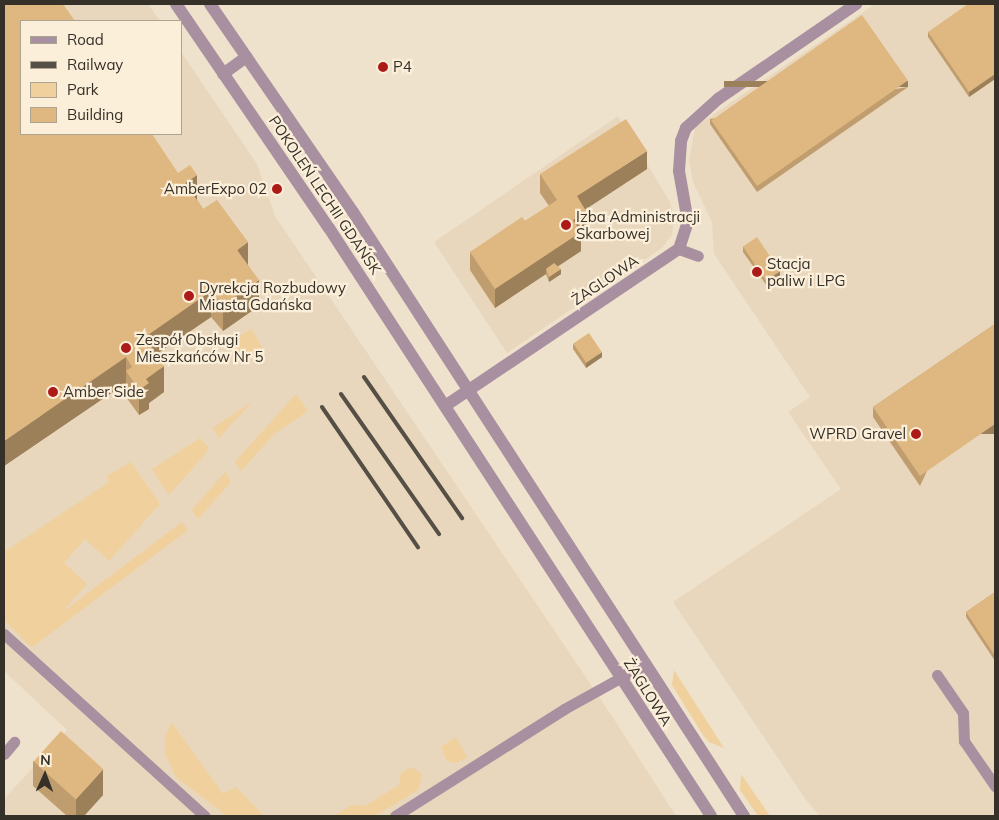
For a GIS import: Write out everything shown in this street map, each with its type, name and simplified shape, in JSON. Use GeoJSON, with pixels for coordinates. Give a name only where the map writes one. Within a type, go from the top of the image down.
{"type":"FeatureCollection","features":[{"type":"Feature","properties":{"kind":"street","name":"POKOLEŃ LECHII GDAŃSK"},"geometry":{"type":"LineString","coordinates":[[176,4],[445,406]]}},
{"type":"Feature","properties":{"kind":"street","name":"POKOLEŃ LECHII GDAŃSK"},"geometry":{"type":"LineString","coordinates":[[210,4],[469,391]]}},
{"type":"Feature","properties":{"kind":"street"},"geometry":{"type":"LineString","coordinates":[[679,249],[688,222],[679,171],[681,141],[686,128],[718,99],[856,4]]}},
{"type":"Feature","properties":{"kind":"street"},"geometry":{"type":"LineString","coordinates":[[223,74],[246,57]]}},
{"type":"Feature","properties":{"kind":"street","name":"ŻAGLOWA"},"geometry":{"type":"LineString","coordinates":[[679,249],[445,406],[711,816]]}},
{"type":"Feature","properties":{"kind":"street","name":"ŻAGLOWA"},"geometry":{"type":"LineString","coordinates":[[469,391],[744,816]]}},
{"type":"Feature","properties":{"kind":"street"},"geometry":{"type":"LineString","coordinates":[[620,678],[646,665]]}},
{"type":"Feature","properties":{"kind":"lane"},"geometry":{"type":"LineString","coordinates":[[679,249],[698,256]]}},
{"type":"Feature","properties":{"kind":"lane"},"geometry":{"type":"LineString","coordinates":[[4,634],[205,816]]}},
{"type":"Feature","properties":{"kind":"lane"},"geometry":{"type":"LineString","coordinates":[[937,675],[963,713],[964,741],[995,786]]}},
{"type":"Feature","properties":{"kind":"lane"},"geometry":{"type":"LineString","coordinates":[[395,816],[564,709],[620,678]]}},
{"type":"Feature","properties":{"kind":"lane"},"geometry":{"type":"LineString","coordinates":[[4,754],[14,742]]}},
{"type":"Feature","properties":{"kind":"shaded area"},"geometry":{"type":"Polygon","coordinates":[[[4,4],[148,4],[159,20],[20,20],[20,135],[182,135],[182,53],[257,164],[275,216],[612,716],[676,816],[4,816],[4,799],[67,730],[4,671],[4,4]]]}},
{"type":"Feature","properties":{"kind":"shaded area"},"geometry":{"type":"Polygon","coordinates":[[[875,4],[995,4],[995,816],[820,816],[806,800],[673,602],[841,489],[788,412],[810,397],[714,254],[712,222],[693,182],[689,161],[695,127],[875,4]]]}},
{"type":"Feature","properties":{"kind":"shaded area"},"geometry":{"type":"Polygon","coordinates":[[[618,116],[670,202],[674,216],[672,235],[662,248],[507,353],[434,242],[618,116]]]}},
{"type":"Feature","properties":{"kind":"green space"},"geometry":{"type":"Polygon","coordinates":[[[251,329],[263,348],[241,361],[230,342],[251,329]]]}},
{"type":"Feature","properties":{"kind":"green space"},"geometry":{"type":"Polygon","coordinates":[[[296,394],[308,411],[274,434],[241,471],[235,462],[296,394]]]}},
{"type":"Feature","properties":{"kind":"green space"},"geometry":{"type":"Polygon","coordinates":[[[250,404],[219,438],[213,428],[250,404]]]}},
{"type":"Feature","properties":{"kind":"green space"},"geometry":{"type":"Polygon","coordinates":[[[200,438],[208,447],[206,453],[169,495],[152,469],[200,438]]]}},
{"type":"Feature","properties":{"kind":"green space"},"geometry":{"type":"Polygon","coordinates":[[[131,462],[160,504],[109,561],[85,539],[64,563],[87,584],[31,647],[4,620],[4,552],[109,482],[107,476],[131,462]]]}},
{"type":"Feature","properties":{"kind":"green space"},"geometry":{"type":"Polygon","coordinates":[[[225,472],[231,482],[198,519],[192,510],[225,472]]]}},
{"type":"Feature","properties":{"kind":"green space"},"geometry":{"type":"Polygon","coordinates":[[[182,522],[188,530],[32,647],[26,639],[182,522]]]}},
{"type":"Feature","properties":{"kind":"green space"},"geometry":{"type":"Polygon","coordinates":[[[674,670],[724,748],[709,742],[703,735],[672,685],[674,670]]]}},
{"type":"Feature","properties":{"kind":"green space"},"geometry":{"type":"Polygon","coordinates":[[[172,723],[223,794],[236,787],[264,816],[227,816],[176,777],[165,754],[165,736],[172,723]]]}},
{"type":"Feature","properties":{"kind":"green space"},"geometry":{"type":"Polygon","coordinates":[[[456,737],[467,758],[455,763],[447,761],[441,747],[456,737]]]}},
{"type":"Feature","properties":{"kind":"green space"},"geometry":{"type":"Polygon","coordinates":[[[412,767],[422,774],[418,790],[373,816],[334,816],[352,805],[365,806],[399,785],[401,773],[412,767]]]}},
{"type":"Feature","properties":{"kind":"green space"},"geometry":{"type":"Polygon","coordinates":[[[741,774],[770,816],[758,816],[740,790],[741,774]]]}},
{"type":"Feature","properties":{"kind":"building"},"geometry":{"type":"Polygon","coordinates":[[[4,4],[63,4],[74,20],[20,20],[20,135],[153,135],[178,173],[190,165],[197,175],[185,183],[203,209],[217,200],[248,242],[237,250],[259,280],[223,305],[211,291],[145,337],[164,366],[146,379],[149,383],[139,390],[126,371],[132,367],[126,357],[4,441],[4,4]]]}},
{"type":"Feature","properties":{"kind":"building"},"geometry":{"type":"Polygon","coordinates":[[[968,4],[995,4],[995,74],[969,92],[928,32],[968,4]]]}},
{"type":"Feature","properties":{"kind":"building"},"geometry":{"type":"Polygon","coordinates":[[[862,15],[908,81],[757,186],[711,121],[862,15]]]}},
{"type":"Feature","properties":{"kind":"building","name":"Izba Administracji Skarbowej"},"geometry":{"type":"Polygon","coordinates":[[[626,119],[647,151],[577,196],[586,211],[573,220],[581,232],[495,289],[470,252],[522,217],[525,221],[557,200],[540,174],[626,119]]]}},
{"type":"Feature","properties":{"kind":"building"},"geometry":{"type":"Polygon","coordinates":[[[757,237],[780,271],[766,280],[743,247],[757,237]]]}},
{"type":"Feature","properties":{"kind":"building"},"geometry":{"type":"Polygon","coordinates":[[[554,263],[561,269],[549,277],[546,269],[554,263]]]}},
{"type":"Feature","properties":{"kind":"building"},"geometry":{"type":"Polygon","coordinates":[[[995,324],[995,424],[920,476],[873,407],[995,324]]]}},
{"type":"Feature","properties":{"kind":"building"},"geometry":{"type":"Polygon","coordinates":[[[589,333],[602,352],[586,363],[573,344],[589,333]]]}},
{"type":"Feature","properties":{"kind":"building"},"geometry":{"type":"Polygon","coordinates":[[[995,592],[995,656],[966,612],[995,592]]]}},
{"type":"Feature","properties":{"kind":"building"},"geometry":{"type":"Polygon","coordinates":[[[61,731],[103,769],[76,800],[34,761],[61,731]]]}},
{"type":"Feature","properties":{"kind":"railway"},"geometry":{"type":"LineString","coordinates":[[364,377],[462,518]]}},
{"type":"Feature","properties":{"kind":"railway"},"geometry":{"type":"LineString","coordinates":[[341,394],[439,534]]}},
{"type":"Feature","properties":{"kind":"railway"},"geometry":{"type":"LineString","coordinates":[[322,407],[418,547]]}},
{"type":"Feature","properties":{"kind":"place","name":"P4"},"geometry":{"type":"Point","coordinates":[383,67]}},
{"type":"Feature","properties":{"kind":"place","name":"AmberExpo 02"},"geometry":{"type":"Point","coordinates":[277,189]}},
{"type":"Feature","properties":{"kind":"place","name":"Izba Administracji Skarbowej"},"geometry":{"type":"Point","coordinates":[566,225]}},
{"type":"Feature","properties":{"kind":"place","name":"Stacja paliw i LPG"},"geometry":{"type":"Point","coordinates":[757,272]}},
{"type":"Feature","properties":{"kind":"place","name":"Dyrekcja Rozbudowy Miasta Gdańska"},"geometry":{"type":"Point","coordinates":[189,296]}},
{"type":"Feature","properties":{"kind":"place","name":"Zespół Obsługi Mieszkańców Nr 5"},"geometry":{"type":"Point","coordinates":[126,348]}},
{"type":"Feature","properties":{"kind":"place","name":"Amber Side"},"geometry":{"type":"Point","coordinates":[53,392]}},
{"type":"Feature","properties":{"kind":"place","name":"WPRD Gravel"},"geometry":{"type":"Point","coordinates":[916,434]}}]}
